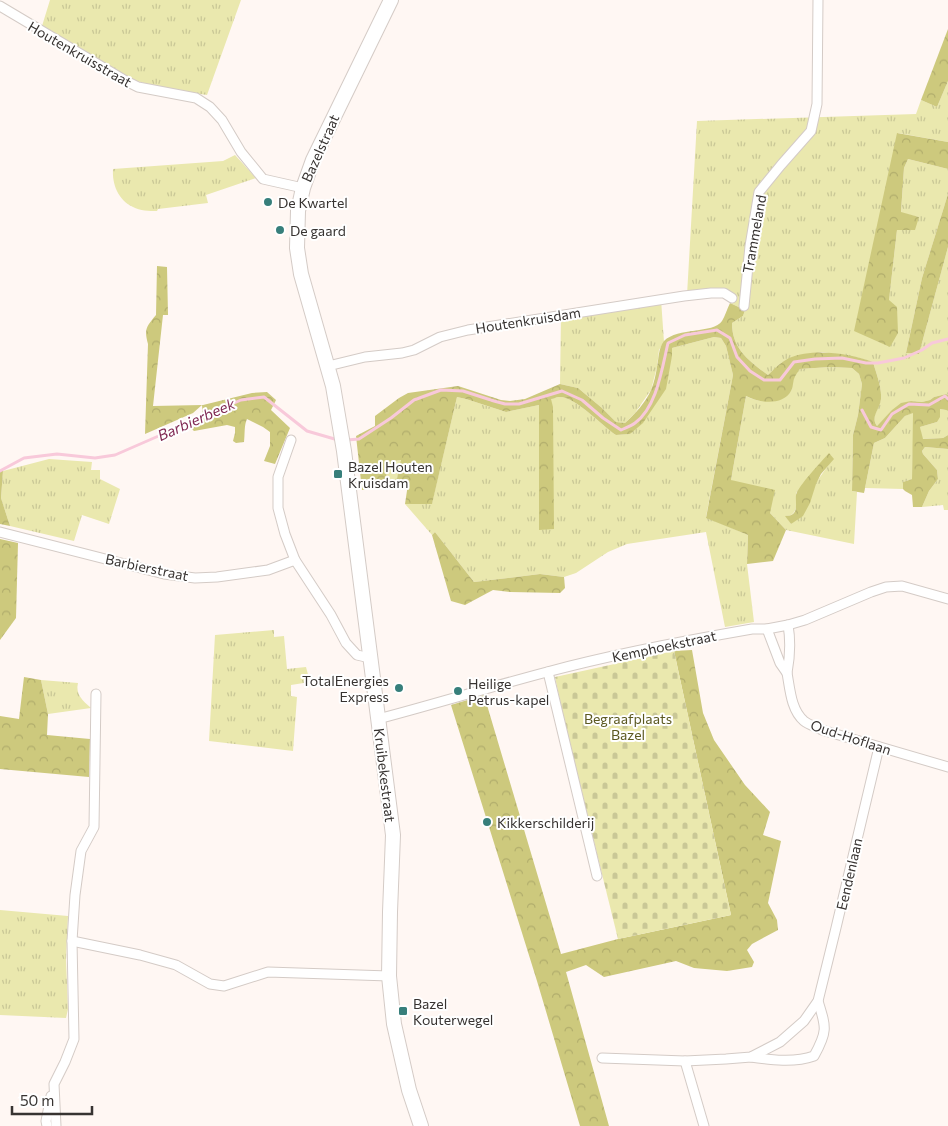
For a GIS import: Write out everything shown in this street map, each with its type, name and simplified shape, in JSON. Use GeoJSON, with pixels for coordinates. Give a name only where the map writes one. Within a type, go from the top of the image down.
{"type":"FeatureCollection","features":[{"type":"Feature","properties":{"kind":"main road","name":"Bazelstraat"},"geometry":{"type":"LineString","coordinates":[[339,423],[328,366],[301,274],[297,248],[298,211],[312,160],[391,0]]}},
{"type":"Feature","properties":{"kind":"main road","name":"Kruibekestraat"},"geometry":{"type":"LineString","coordinates":[[339,423],[393,835],[389,976],[394,1024],[409,1090],[421,1126]]}},
{"type":"Feature","properties":{"kind":"street","name":"Trammeland"},"geometry":{"type":"LineString","coordinates":[[744,306],[750,246],[759,192],[810,131],[817,104],[818,0]]}},
{"type":"Feature","properties":{"kind":"street","name":"Houtenkruisstraat"},"geometry":{"type":"LineString","coordinates":[[0,6],[138,87],[196,98],[210,107],[222,120],[241,152],[263,179],[303,188]]}},
{"type":"Feature","properties":{"kind":"street","name":"Houtenkruisdam"},"geometry":{"type":"LineString","coordinates":[[328,366],[365,357],[414,350],[440,337],[468,330],[684,296],[724,293],[732,298]]}},
{"type":"Feature","properties":{"kind":"street"},"geometry":{"type":"LineString","coordinates":[[290,440],[278,477],[278,508],[285,534],[295,560],[331,615],[346,643],[357,655],[370,658]]}},
{"type":"Feature","properties":{"kind":"street","name":"Barbierstraat"},"geometry":{"type":"LineString","coordinates":[[0,532],[164,574],[195,578],[268,570],[295,560]]}},
{"type":"Feature","properties":{"kind":"street","name":"Kemphoekstraat"},"geometry":{"type":"LineString","coordinates":[[378,719],[548,672],[636,651],[752,629],[788,626],[886,587],[902,586],[948,598]]}},
{"type":"Feature","properties":{"kind":"street","name":"Oud-Hoflaan"},"geometry":{"type":"LineString","coordinates":[[788,626],[790,659],[787,673],[791,697],[796,711],[805,721],[822,730],[948,767]]}},
{"type":"Feature","properties":{"kind":"street","name":"Oud-Hoflaan"},"geometry":{"type":"LineString","coordinates":[[767,629],[780,663],[787,673]]}},
{"type":"Feature","properties":{"kind":"street"},"geometry":{"type":"LineString","coordinates":[[548,672],[597,876]]}},
{"type":"Feature","properties":{"kind":"street"},"geometry":{"type":"LineString","coordinates":[[47,1126],[46,1121],[54,1084],[74,1039],[72,941],[75,895],[81,851],[94,827],[96,694]]}},
{"type":"Feature","properties":{"kind":"street","name":"Eendenlaan"},"geometry":{"type":"LineString","coordinates":[[751,1057],[780,1042],[804,1020],[818,1001],[879,747]]}},
{"type":"Feature","properties":{"kind":"street"},"geometry":{"type":"LineString","coordinates":[[72,941],[140,955],[176,965],[210,984],[224,986],[268,972],[389,976]]}},
{"type":"Feature","properties":{"kind":"street","name":"Eendenlaan"},"geometry":{"type":"LineString","coordinates":[[602,1058],[685,1061],[751,1057],[774,1060],[803,1060],[814,1056],[826,1028],[818,1001]]}},
{"type":"Feature","properties":{"kind":"street"},"geometry":{"type":"LineString","coordinates":[[685,1061],[704,1126]]}},
{"type":"Feature","properties":{"kind":"street"},"geometry":{"type":"LineString","coordinates":[[54,1084],[56,1126]]}},
{"type":"Feature","properties":{"kind":"green space"},"geometry":{"type":"Polygon","coordinates":[[[50,0],[241,0],[207,95],[157,86],[127,77],[42,26],[50,0]]]}},
{"type":"Feature","properties":{"kind":"green space"},"geometry":{"type":"Polygon","coordinates":[[[948,29],[948,81],[937,107],[921,100],[948,29]]]}},
{"type":"Feature","properties":{"kind":"green space"},"geometry":{"type":"Polygon","coordinates":[[[948,81],[948,142],[898,133],[889,300],[897,230],[919,217],[901,213],[904,168],[908,159],[948,169],[948,194],[922,278],[906,353],[919,354],[948,247],[948,395],[934,397],[922,402],[911,401],[877,426],[874,419],[881,394],[873,362],[856,357],[822,352],[788,359],[768,375],[743,354],[735,340],[732,323],[743,316],[745,310],[730,303],[732,298],[687,295],[697,121],[916,114],[921,100],[937,107],[948,81]]]}},
{"type":"Feature","properties":{"kind":"green space"},"geometry":{"type":"Polygon","coordinates":[[[897,133],[948,142],[948,169],[908,159],[904,168],[901,212],[919,217],[915,230],[897,230],[889,300],[897,307],[898,333],[890,347],[854,331],[897,133]]]}},
{"type":"Feature","properties":{"kind":"green space"},"geometry":{"type":"Polygon","coordinates":[[[235,155],[256,178],[206,195],[208,203],[148,211],[128,204],[120,196],[115,186],[113,169],[223,161],[235,155]]]}},
{"type":"Feature","properties":{"kind":"green space"},"geometry":{"type":"Polygon","coordinates":[[[948,194],[948,247],[919,354],[906,353],[922,278],[948,194]]]}},
{"type":"Feature","properties":{"kind":"green space"},"geometry":{"type":"Polygon","coordinates":[[[157,266],[167,267],[168,315],[163,315],[153,406],[202,405],[193,413],[145,434],[148,344],[146,331],[156,315],[157,266]]]}},
{"type":"Feature","properties":{"kind":"green space"},"geometry":{"type":"Polygon","coordinates":[[[661,299],[664,342],[659,350],[651,390],[635,413],[625,423],[616,422],[578,388],[560,384],[561,315],[661,299]]]}},
{"type":"Feature","properties":{"kind":"green space"},"geometry":{"type":"Polygon","coordinates":[[[730,303],[745,310],[743,316],[732,323],[738,347],[754,365],[768,375],[789,358],[809,353],[842,354],[873,362],[881,394],[875,416],[877,426],[901,403],[911,401],[922,402],[934,397],[948,395],[948,411],[940,409],[940,417],[937,422],[920,427],[923,439],[943,438],[948,435],[948,449],[925,447],[922,451],[937,470],[938,479],[929,491],[922,507],[913,507],[912,495],[903,489],[903,482],[912,479],[913,413],[905,416],[885,438],[874,443],[864,493],[852,491],[853,435],[862,384],[859,374],[852,368],[800,369],[794,378],[791,391],[782,399],[770,402],[746,396],[731,480],[775,490],[770,513],[786,530],[773,561],[747,564],[748,535],[706,518],[733,375],[726,346],[721,338],[714,337],[672,348],[666,389],[643,423],[630,434],[616,435],[573,401],[559,397],[551,399],[553,407],[554,529],[539,530],[539,405],[506,412],[457,397],[432,504],[405,504],[408,484],[396,483],[401,460],[388,462],[385,485],[362,490],[356,436],[375,426],[375,416],[408,393],[458,386],[501,400],[510,401],[525,399],[560,384],[578,388],[616,422],[625,423],[640,408],[651,390],[660,350],[664,341],[678,334],[711,328],[717,325],[722,321],[730,303]]]}},
{"type":"Feature","properties":{"kind":"green space"},"geometry":{"type":"Polygon","coordinates":[[[714,337],[721,338],[726,346],[733,375],[706,517],[748,535],[747,564],[754,622],[725,627],[706,532],[627,544],[608,552],[576,573],[564,577],[540,574],[474,582],[435,532],[432,535],[405,504],[432,503],[457,397],[506,412],[539,405],[539,529],[551,399],[559,397],[573,401],[616,435],[630,434],[672,356],[672,348],[714,337]]]}},
{"type":"Feature","properties":{"kind":"green space"},"geometry":{"type":"Polygon","coordinates":[[[852,368],[859,374],[862,384],[853,435],[852,491],[857,492],[854,544],[786,530],[770,513],[731,480],[746,396],[764,401],[774,399],[791,391],[794,376],[800,369],[852,368]],[[833,459],[796,493],[795,511],[793,514],[786,516],[791,524],[816,483],[833,459]]]}},
{"type":"Feature","properties":{"kind":"green space"},"geometry":{"type":"Polygon","coordinates":[[[267,392],[276,400],[271,410],[290,428],[275,464],[264,461],[270,446],[270,432],[247,419],[244,442],[236,443],[233,441],[235,427],[227,425],[194,431],[189,426],[203,420],[202,405],[252,393],[267,392]]]}},
{"type":"Feature","properties":{"kind":"green space"},"geometry":{"type":"Polygon","coordinates":[[[940,409],[948,411],[948,435],[943,438],[922,439],[920,427],[937,422],[940,409]]]}},
{"type":"Feature","properties":{"kind":"green space"},"geometry":{"type":"Polygon","coordinates":[[[914,412],[912,479],[903,482],[903,489],[865,488],[874,443],[885,438],[905,416],[914,412]]]}},
{"type":"Feature","properties":{"kind":"green space"},"geometry":{"type":"Polygon","coordinates":[[[925,447],[948,449],[948,510],[944,510],[943,505],[922,507],[929,491],[938,479],[937,470],[923,454],[922,451],[925,447]]]}},
{"type":"Feature","properties":{"kind":"green space"},"geometry":{"type":"Polygon","coordinates":[[[829,453],[834,459],[821,474],[803,516],[791,524],[785,516],[795,512],[798,491],[805,480],[829,453]]]}},
{"type":"Feature","properties":{"kind":"green space"},"geometry":{"type":"Polygon","coordinates":[[[49,459],[92,462],[91,470],[100,470],[100,479],[120,489],[109,524],[82,515],[74,541],[10,526],[1,498],[3,471],[49,459]]]}},
{"type":"Feature","properties":{"kind":"green space"},"geometry":{"type":"Polygon","coordinates":[[[402,460],[396,483],[385,485],[388,462],[402,460]]]}},
{"type":"Feature","properties":{"kind":"green space"},"geometry":{"type":"Polygon","coordinates":[[[0,470],[3,471],[1,498],[10,526],[0,524],[0,470]]]}},
{"type":"Feature","properties":{"kind":"green space"},"geometry":{"type":"Polygon","coordinates":[[[435,532],[474,582],[540,574],[564,577],[565,588],[560,593],[493,590],[465,605],[451,601],[432,535],[435,532]]]}},
{"type":"Feature","properties":{"kind":"green space"},"geometry":{"type":"Polygon","coordinates":[[[0,539],[18,543],[16,618],[0,640],[0,539]]]}},
{"type":"Feature","properties":{"kind":"green space"},"geometry":{"type":"Polygon","coordinates":[[[274,630],[274,637],[284,636],[287,669],[306,667],[310,682],[291,685],[291,696],[297,697],[293,751],[209,741],[215,635],[274,630]]]}},
{"type":"Feature","properties":{"kind":"green space"},"geometry":{"type":"Polygon","coordinates":[[[692,650],[703,713],[714,740],[745,785],[770,812],[763,835],[781,841],[768,903],[777,920],[778,930],[752,944],[747,950],[754,962],[752,967],[727,971],[694,968],[676,961],[604,977],[586,965],[566,972],[609,1126],[580,1126],[451,705],[484,695],[561,954],[618,939],[731,915],[674,651],[692,650]]]}},
{"type":"Feature","properties":{"kind":"green space","name":"Begraafplaats Bazel"},"geometry":{"type":"Polygon","coordinates":[[[674,651],[731,915],[618,939],[555,677],[674,651]]]}},
{"type":"Feature","properties":{"kind":"green space"},"geometry":{"type":"Polygon","coordinates":[[[24,677],[41,680],[48,714],[47,735],[90,739],[89,777],[0,769],[0,716],[19,719],[24,677]]]}},
{"type":"Feature","properties":{"kind":"green space"},"geometry":{"type":"Polygon","coordinates":[[[41,680],[78,683],[79,694],[91,708],[48,714],[41,680]]]}},
{"type":"Feature","properties":{"kind":"green space"},"geometry":{"type":"Polygon","coordinates":[[[0,910],[68,916],[66,960],[68,1009],[66,1018],[0,1015],[0,910]]]}},
{"type":"Feature","properties":{"kind":"waterway","name":"Barbierbeek"},"geometry":{"type":"LineString","coordinates":[[347,440],[359,439],[414,400],[441,390],[463,391],[505,404],[519,404],[562,391],[582,400],[621,430],[635,423],[649,407],[658,386],[668,343],[685,335],[717,330],[730,338],[737,357],[750,371],[764,380],[780,380],[794,362],[842,358],[866,363],[878,363],[904,358],[932,343],[948,339]]}},
{"type":"Feature","properties":{"kind":"waterway"},"geometry":{"type":"LineString","coordinates":[[862,410],[871,427],[881,430],[892,414],[909,404],[929,405],[945,396],[948,399]]}},
{"type":"Feature","properties":{"kind":"waterway","name":"Barbierbeek"},"geometry":{"type":"LineString","coordinates":[[0,471],[24,458],[57,454],[95,458],[115,455],[241,400],[264,397],[307,431],[338,440]]}},
{"type":"Feature","properties":{"kind":"place","name":"De Kwartel"},"geometry":{"type":"Point","coordinates":[268,202]}},
{"type":"Feature","properties":{"kind":"place","name":"De gaard"},"geometry":{"type":"Point","coordinates":[280,230]}},
{"type":"Feature","properties":{"kind":"place","name":"Bazel Houten Kruisdam"},"geometry":{"type":"Point","coordinates":[338,474]}},
{"type":"Feature","properties":{"kind":"place","name":"TotalEnergies Express"},"geometry":{"type":"Point","coordinates":[399,688]}},
{"type":"Feature","properties":{"kind":"place","name":"Heilige Petrus-kapel"},"geometry":{"type":"Point","coordinates":[458,691]}},
{"type":"Feature","properties":{"kind":"place","name":"Kikkerschilderij"},"geometry":{"type":"Point","coordinates":[487,822]}},
{"type":"Feature","properties":{"kind":"place","name":"Bazel Kouterwegel"},"geometry":{"type":"Point","coordinates":[403,1011]}}]}
